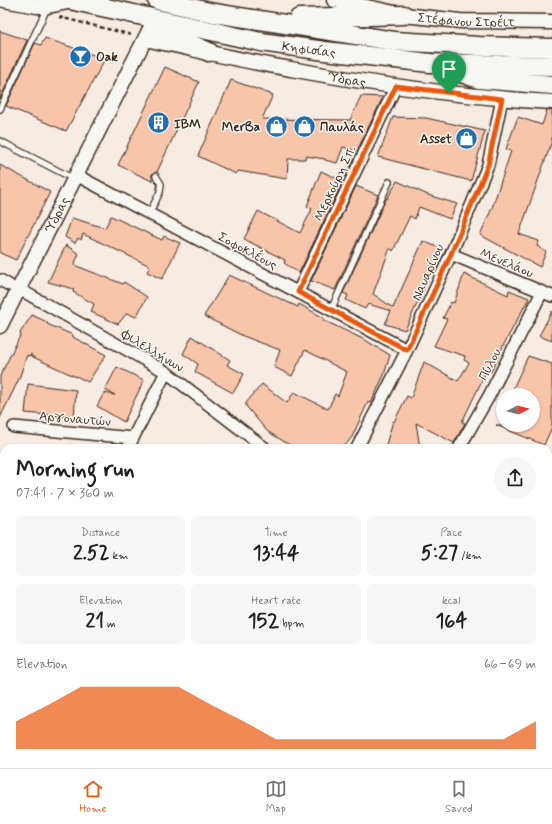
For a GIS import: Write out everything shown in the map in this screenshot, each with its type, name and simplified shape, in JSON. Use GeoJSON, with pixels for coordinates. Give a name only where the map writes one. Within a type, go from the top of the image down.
{"type":"FeatureCollection","features":[{"type":"Feature","properties":{"kind":"main road","name":"Κηφισίας"},"geometry":{"type":"LineString","coordinates":[[72,0],[262,42],[325,51],[430,63],[552,66]]}},
{"type":"Feature","properties":{"kind":"main road","name":"Κηφισίας"},"geometry":{"type":"LineString","coordinates":[[157,0],[214,12],[394,41],[449,45],[552,48]]}},
{"type":"Feature","properties":{"kind":"main road"},"geometry":{"type":"LineString","coordinates":[[258,19],[404,15]]}},
{"type":"Feature","properties":{"kind":"main road"},"geometry":{"type":"LineString","coordinates":[[155,19],[165,33],[209,52]]}},
{"type":"Feature","properties":{"kind":"main road"},"geometry":{"type":"LineString","coordinates":[[430,63],[479,79],[552,85]]}},
{"type":"Feature","properties":{"kind":"street"},"geometry":{"type":"LineString","coordinates":[[4,0],[26,5],[48,6],[72,0]]}},
{"type":"Feature","properties":{"kind":"street","name":"Στέφανου Στρέιτ"},"geometry":{"type":"LineString","coordinates":[[334,0],[404,15],[460,21],[552,22]]}},
{"type":"Feature","properties":{"kind":"street","name":"Ύδρας"},"geometry":{"type":"LineString","coordinates":[[0,326],[9,284],[75,178],[155,19]]}},
{"type":"Feature","properties":{"kind":"street","name":"Ύδρας"},"geometry":{"type":"LineString","coordinates":[[145,39],[290,69],[396,86],[502,99],[552,102]]}},
{"type":"Feature","properties":{"kind":"street","name":"Μερκούρη Σπ."},"geometry":{"type":"LineString","coordinates":[[298,292],[396,86]]}},
{"type":"Feature","properties":{"kind":"street","name":"Ναυαρίνου"},"geometry":{"type":"LineString","coordinates":[[359,444],[407,350],[451,254],[488,165],[502,99]]}},
{"type":"Feature","properties":{"kind":"street","name":"Σοφοκλέους"},"geometry":{"type":"LineString","coordinates":[[75,178],[149,214],[407,350]]}},
{"type":"Feature","properties":{"kind":"street","name":"Μενελάου"},"geometry":{"type":"LineString","coordinates":[[451,254],[547,294]]}},
{"type":"Feature","properties":{"kind":"street","name":"Φιλελλήνων"},"geometry":{"type":"LineString","coordinates":[[9,284],[166,372],[260,444]]}},
{"type":"Feature","properties":{"kind":"street","name":"Πύλου"},"geometry":{"type":"LineString","coordinates":[[461,444],[547,294]]}},
{"type":"Feature","properties":{"kind":"street"},"geometry":{"type":"LineString","coordinates":[[130,444],[166,372]]}},
{"type":"Feature","properties":{"kind":"street","name":"Αργοναυτών"},"geometry":{"type":"LineString","coordinates":[[14,427],[133,438]]}},
{"type":"Feature","properties":{"kind":"lane"},"geometry":{"type":"LineString","coordinates":[[0,109],[48,6]]}},
{"type":"Feature","properties":{"kind":"lane"},"geometry":{"type":"LineString","coordinates":[[0,141],[75,178]]}},
{"type":"Feature","properties":{"kind":"lane"},"geometry":{"type":"LineString","coordinates":[[149,214],[160,192],[161,184],[156,176]]}},
{"type":"Feature","properties":{"kind":"lane"},"geometry":{"type":"LineString","coordinates":[[331,310],[389,182]]}},
{"type":"Feature","properties":{"kind":"path"},"geometry":{"type":"LineString","coordinates":[[48,6],[54,14],[61,18],[145,39]]}},
{"type":"Feature","properties":{"kind":"building"},"geometry":{"type":"Polygon","coordinates":[[[0,31],[27,40],[0,99],[0,31]]]}},
{"type":"Feature","properties":{"kind":"building"},"geometry":{"type":"Polygon","coordinates":[[[45,38],[105,59],[66,131],[6,106],[35,43],[41,45],[45,38]]]}},
{"type":"Feature","properties":{"kind":"building","name":"IBM"},"geometry":{"type":"Polygon","coordinates":[[[165,67],[199,82],[157,172],[152,174],[152,181],[118,165],[165,67]]]}},
{"type":"Feature","properties":{"kind":"building"},"geometry":{"type":"Polygon","coordinates":[[[231,80],[273,95],[262,119],[350,120],[361,96],[383,97],[357,151],[343,147],[337,163],[325,159],[306,156],[305,159],[288,159],[287,179],[238,171],[236,174],[198,156],[231,80]]]}},
{"type":"Feature","properties":{"kind":"building"},"geometry":{"type":"Polygon","coordinates":[[[547,110],[552,110],[552,141],[519,234],[539,241],[537,246],[546,252],[540,267],[480,235],[492,208],[511,151],[506,149],[518,117],[542,125],[547,110]]]}},
{"type":"Feature","properties":{"kind":"building"},"geometry":{"type":"Polygon","coordinates":[[[393,117],[426,118],[485,131],[471,181],[378,157],[393,117]]]}},
{"type":"Feature","properties":{"kind":"building"},"geometry":{"type":"Polygon","coordinates":[[[0,165],[50,192],[16,260],[0,253],[0,165]]]}},
{"type":"Feature","properties":{"kind":"building"},"geometry":{"type":"Polygon","coordinates":[[[321,171],[343,181],[299,273],[284,263],[285,260],[244,239],[258,211],[300,233],[312,209],[307,206],[321,171]]]}},
{"type":"Feature","properties":{"kind":"building"},"geometry":{"type":"Polygon","coordinates":[[[397,181],[428,195],[457,204],[450,219],[419,207],[415,219],[410,216],[393,251],[390,248],[373,294],[393,308],[423,241],[442,249],[405,330],[385,324],[391,311],[368,304],[365,309],[346,300],[348,295],[343,293],[386,199],[397,181]]]}},
{"type":"Feature","properties":{"kind":"building"},"geometry":{"type":"Polygon","coordinates":[[[356,186],[378,195],[335,290],[311,281],[356,186]]]}},
{"type":"Feature","properties":{"kind":"building"},"geometry":{"type":"Polygon","coordinates":[[[111,216],[162,240],[164,236],[180,243],[162,279],[147,272],[150,266],[83,234],[81,240],[78,238],[75,243],[65,237],[72,218],[105,228],[111,216]]]}},
{"type":"Feature","properties":{"kind":"building"},"geometry":{"type":"Polygon","coordinates":[[[66,245],[79,254],[74,265],[123,284],[124,282],[147,297],[136,317],[127,313],[118,324],[91,312],[94,304],[73,292],[74,289],[48,282],[66,245]]]}},
{"type":"Feature","properties":{"kind":"building"},"geometry":{"type":"Polygon","coordinates":[[[464,274],[508,295],[509,290],[529,298],[503,346],[491,372],[487,370],[462,422],[465,423],[454,443],[416,423],[419,444],[386,444],[393,421],[394,422],[407,396],[411,398],[424,362],[458,381],[469,363],[464,360],[465,356],[434,346],[447,319],[443,318],[451,302],[454,303],[464,274]]]}},
{"type":"Feature","properties":{"kind":"building"},"geometry":{"type":"Polygon","coordinates":[[[229,275],[298,307],[299,304],[324,318],[323,320],[365,340],[390,355],[384,375],[371,403],[368,402],[352,437],[346,444],[288,444],[267,431],[246,406],[246,403],[262,384],[287,403],[294,392],[328,409],[335,394],[338,396],[347,372],[305,350],[292,376],[274,367],[280,350],[243,336],[204,316],[229,275]]]}},
{"type":"Feature","properties":{"kind":"building"},"geometry":{"type":"Polygon","coordinates":[[[552,311],[552,341],[539,336],[552,311]]]}},
{"type":"Feature","properties":{"kind":"building"},"geometry":{"type":"Polygon","coordinates":[[[32,315],[47,322],[47,324],[73,335],[73,337],[106,355],[88,382],[31,356],[31,354],[30,356],[27,355],[19,379],[0,418],[0,376],[21,334],[20,333],[32,315]]]}},
{"type":"Feature","properties":{"kind":"building"},"geometry":{"type":"Polygon","coordinates":[[[192,336],[230,360],[227,365],[244,374],[233,393],[195,372],[198,364],[183,354],[192,336]]]}},
{"type":"Feature","properties":{"kind":"building"},"geometry":{"type":"Polygon","coordinates":[[[528,356],[552,364],[552,427],[544,444],[513,432],[540,432],[540,388],[513,388],[528,356]]]}},
{"type":"Feature","properties":{"kind":"building"},"geometry":{"type":"Polygon","coordinates":[[[117,367],[144,380],[124,422],[97,406],[104,393],[115,395],[105,390],[117,367]]]}},
{"type":"Feature","properties":{"kind":"building"},"geometry":{"type":"Polygon","coordinates":[[[28,384],[76,390],[74,417],[25,413],[28,384]]]}},
{"type":"Feature","properties":{"kind":"place","name":"Oak"},"geometry":{"type":"Point","coordinates":[80,56]}},
{"type":"Feature","properties":{"kind":"place","name":"IBM"},"geometry":{"type":"Point","coordinates":[159,123]}},
{"type":"Feature","properties":{"kind":"place","name":"MerBa"},"geometry":{"type":"Point","coordinates":[276,126]}},
{"type":"Feature","properties":{"kind":"place","name":"Παυλάς"},"geometry":{"type":"Point","coordinates":[305,126]}},
{"type":"Feature","properties":{"kind":"place","name":"Asset"},"geometry":{"type":"Point","coordinates":[467,138]}},
{"type":"Feature","properties":{"kind":"route"},"geometry":{"type":"LineString","coordinates":[[396,86],[449,93],[502,99],[488,165],[451,254],[407,350],[298,292],[396,86]]}}]}
